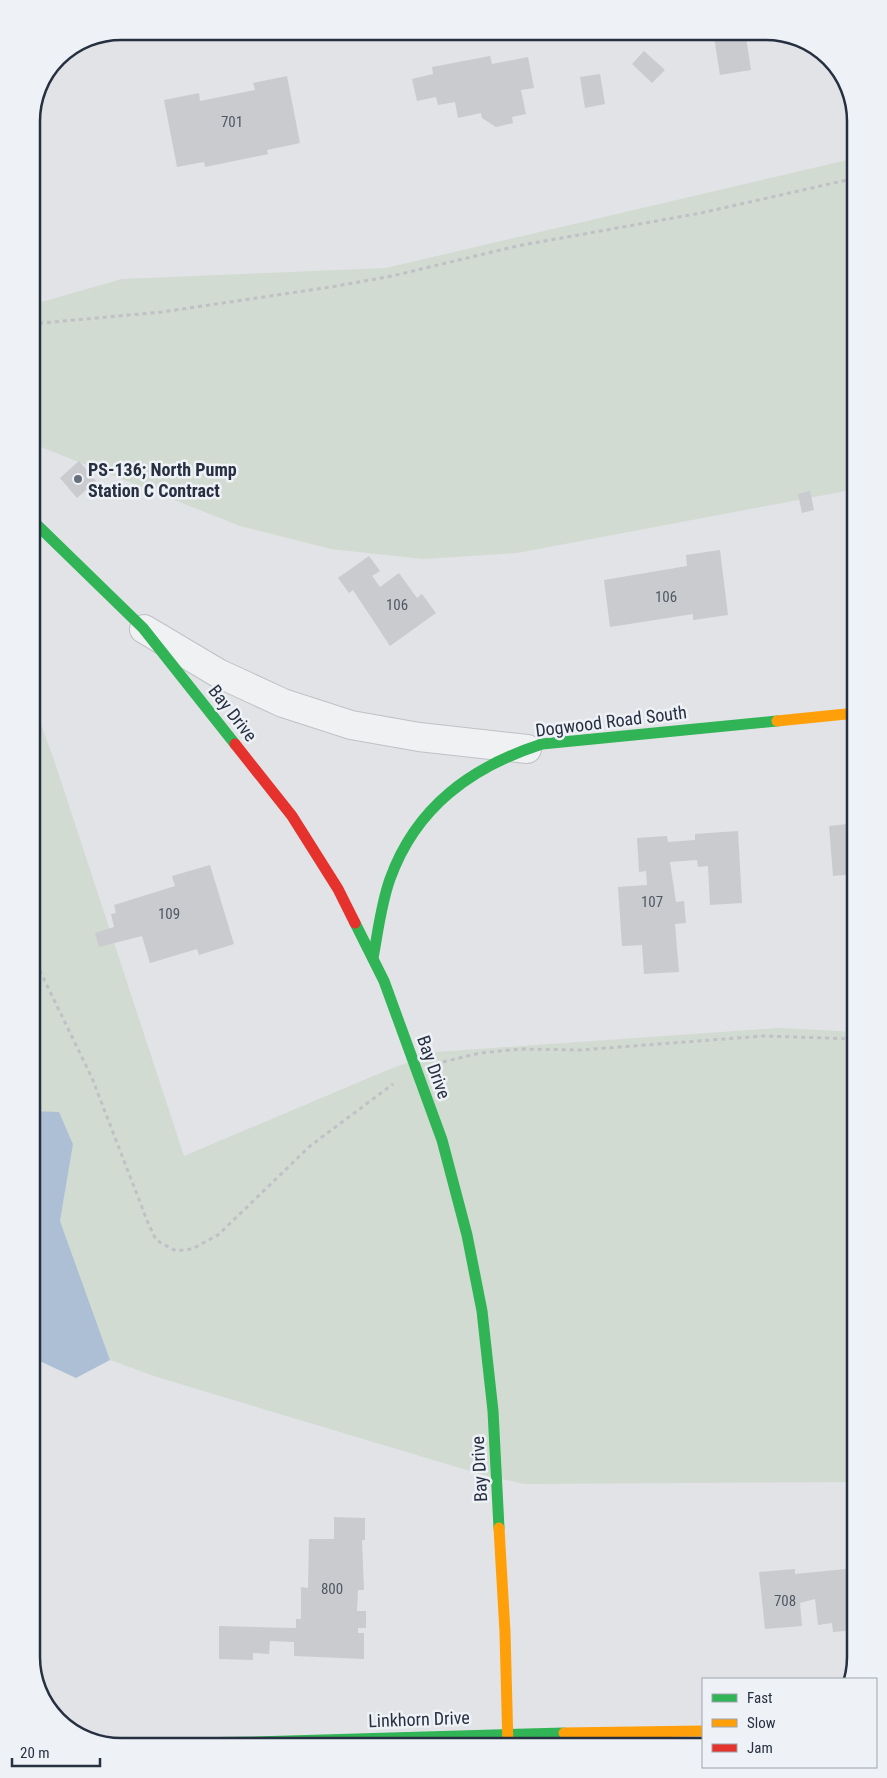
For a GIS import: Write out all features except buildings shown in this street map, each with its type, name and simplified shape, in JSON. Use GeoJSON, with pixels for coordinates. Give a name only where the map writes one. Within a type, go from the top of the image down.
{"type":"FeatureCollection","features":[{"type":"Feature","properties":{"kind":"street","name":"Bay Drive"},"geometry":{"type":"LineString","coordinates":[[40,528],[143,628],[292,816],[338,889],[384,981],[442,1140],[467,1235],[482,1311],[493,1412],[505,1632],[507,1738]]}},
{"type":"Feature","properties":{"kind":"street"},"geometry":{"type":"LineString","coordinates":[[143,628],[218,673],[283,703],[342,722],[419,737],[527,749]]}},
{"type":"Feature","properties":{"kind":"street","name":"Dogwood Road South"},"geometry":{"type":"LineString","coordinates":[[373,958],[380,916],[390,879],[402,852],[418,826],[443,798],[473,774],[506,756],[542,744],[847,714]]}},
{"type":"Feature","properties":{"kind":"street","name":"Linkhorn Drive"},"geometry":{"type":"LineString","coordinates":[[380,1738],[702,1731]]}},
{"type":"Feature","properties":{"kind":"path"},"geometry":{"type":"LineString","coordinates":[[40,323],[162,312],[330,287],[392,276],[517,246],[701,212],[847,180]]}},
{"type":"Feature","properties":{"kind":"path"},"geometry":{"type":"LineString","coordinates":[[40,971],[92,1078],[148,1224],[156,1240],[176,1251],[192,1249],[218,1235],[310,1146],[415,1068],[480,1053],[521,1050],[580,1050],[764,1036],[847,1039]]}},
{"type":"Feature","properties":{"kind":"shaded area"},"geometry":{"type":"Polygon","coordinates":[[[847,160],[847,491],[517,553],[423,559],[331,549],[240,526],[40,447],[40,302],[122,279],[386,268],[847,160]]]}},
{"type":"Feature","properties":{"kind":"shaded area"},"geometry":{"type":"Polygon","coordinates":[[[40,722],[184,1156],[390,1069],[436,1052],[779,1028],[847,1032],[847,1482],[524,1484],[480,1474],[157,1377],[110,1360],[60,1221],[73,1143],[59,1113],[40,1112],[40,722]]]}},
{"type":"Feature","properties":{"kind":"water"},"geometry":{"type":"Polygon","coordinates":[[[40,1111],[59,1112],[73,1144],[60,1221],[110,1360],[76,1378],[40,1361],[40,1111]]]}},
{"type":"Feature","properties":{"kind":"traffic: fast"},"geometry":{"type":"LineString","coordinates":[[40,528],[143,628],[235,744]]}},
{"type":"Feature","properties":{"kind":"traffic: fast"},"geometry":{"type":"LineString","coordinates":[[373,958],[387,889],[401,853],[415,831],[449,793],[492,765],[516,753],[542,744],[777,721]]}},
{"type":"Feature","properties":{"kind":"traffic: fast"},"geometry":{"type":"LineString","coordinates":[[355,923],[384,981],[442,1140],[467,1235],[482,1311],[493,1411],[499,1528]]}},
{"type":"Feature","properties":{"kind":"traffic: fast"},"geometry":{"type":"LineString","coordinates":[[392,1738],[564,1733]]}},
{"type":"Feature","properties":{"kind":"traffic: slow"},"geometry":{"type":"LineString","coordinates":[[777,721],[847,714]]}},
{"type":"Feature","properties":{"kind":"traffic: slow"},"geometry":{"type":"LineString","coordinates":[[499,1528],[505,1632],[508,1738]]}},
{"type":"Feature","properties":{"kind":"traffic: slow"},"geometry":{"type":"LineString","coordinates":[[564,1733],[702,1731]]}},
{"type":"Feature","properties":{"kind":"traffic: jam"},"geometry":{"type":"LineString","coordinates":[[235,744],[292,816],[338,889],[355,923]]}},
{"type":"Feature","properties":{"kind":"place","name":"PS-136; North Pump Station C Contract"},"geometry":{"type":"Point","coordinates":[78,479]}}]}
